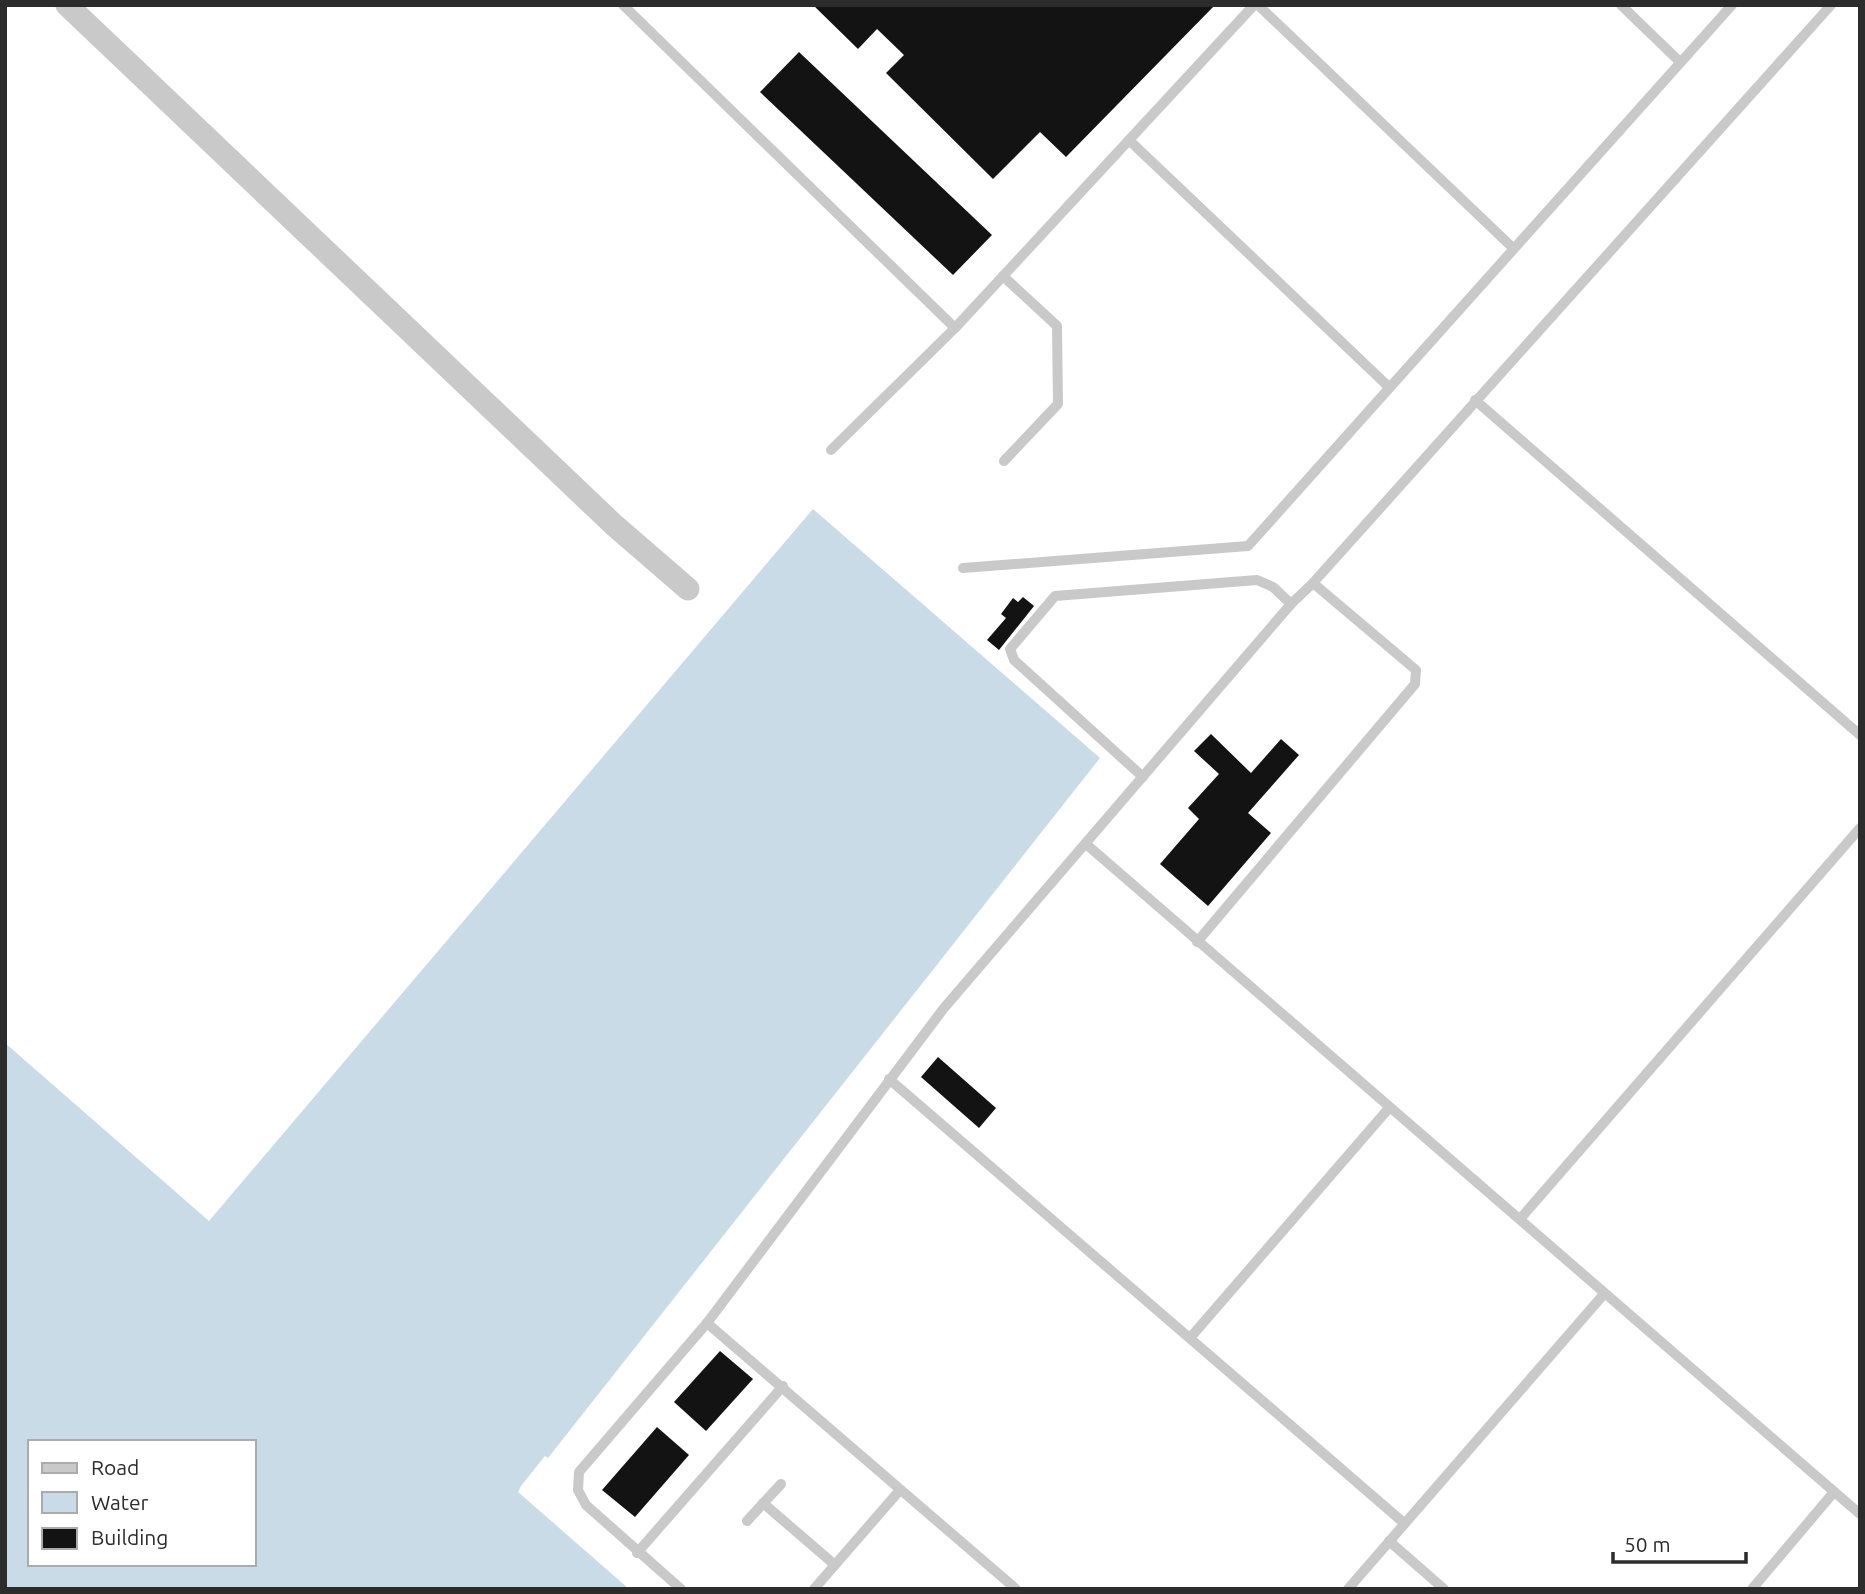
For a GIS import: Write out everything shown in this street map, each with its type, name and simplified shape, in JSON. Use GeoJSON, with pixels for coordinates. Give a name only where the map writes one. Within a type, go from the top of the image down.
{"type":"FeatureCollection","features":[{"type":"Feature","properties":{"kind":"street"},"geometry":{"type":"LineString","coordinates":[[67,5],[614,525],[688,589]]}},
{"type":"Feature","properties":{"kind":"lane"},"geometry":{"type":"LineString","coordinates":[[623,5],[955,328]]}},
{"type":"Feature","properties":{"kind":"lane"},"geometry":{"type":"LineString","coordinates":[[831,450],[955,328],[1256,5],[1513,248]]}},
{"type":"Feature","properties":{"kind":"lane"},"geometry":{"type":"LineString","coordinates":[[1621,5],[1680,62]]}},
{"type":"Feature","properties":{"kind":"lane"},"geometry":{"type":"LineString","coordinates":[[963,568],[1248,546],[1732,5]]}},
{"type":"Feature","properties":{"kind":"lane"},"geometry":{"type":"LineString","coordinates":[[681,1589],[586,1505],[578,1490],[579,1472],[708,1323],[889,1079],[975,971],[1291,604],[1313,583],[1831,5]]}},
{"type":"Feature","properties":{"kind":"lane"},"geometry":{"type":"LineString","coordinates":[[1129,140],[1389,387]]}},
{"type":"Feature","properties":{"kind":"lane"},"geometry":{"type":"LineString","coordinates":[[1003,276],[1057,326],[1058,404],[1004,461]]}},
{"type":"Feature","properties":{"kind":"lane"},"geometry":{"type":"LineString","coordinates":[[1475,400],[1860,735]]}},
{"type":"Feature","properties":{"kind":"lane"},"geometry":{"type":"LineString","coordinates":[[1143,777],[1014,660],[1010,653],[1010,649],[1055,596],[1257,580],[1273,587],[1291,604]]}},
{"type":"Feature","properties":{"kind":"lane"},"geometry":{"type":"LineString","coordinates":[[1197,942],[1415,684],[1416,670],[1313,583]]}},
{"type":"Feature","properties":{"kind":"lane"},"geometry":{"type":"LineString","coordinates":[[1520,1219],[1860,828]]}},
{"type":"Feature","properties":{"kind":"lane"},"geometry":{"type":"LineString","coordinates":[[1086,844],[1860,1514]]}},
{"type":"Feature","properties":{"kind":"lane"},"geometry":{"type":"LineString","coordinates":[[889,1079],[1404,1523]]}},
{"type":"Feature","properties":{"kind":"lane"},"geometry":{"type":"LineString","coordinates":[[1190,1338],[1389,1108]]}},
{"type":"Feature","properties":{"kind":"lane"},"geometry":{"type":"LineString","coordinates":[[1348,1589],[1604,1294]]}},
{"type":"Feature","properties":{"kind":"lane"},"geometry":{"type":"LineString","coordinates":[[708,1323],[1016,1589]]}},
{"type":"Feature","properties":{"kind":"lane"},"geometry":{"type":"LineString","coordinates":[[638,1553],[783,1386]]}},
{"type":"Feature","properties":{"kind":"lane"},"geometry":{"type":"LineString","coordinates":[[747,1521],[781,1484]]}},
{"type":"Feature","properties":{"kind":"lane"},"geometry":{"type":"LineString","coordinates":[[814,1589],[900,1490]]}},
{"type":"Feature","properties":{"kind":"lane"},"geometry":{"type":"LineString","coordinates":[[1752,1589],[1834,1492]]}},
{"type":"Feature","properties":{"kind":"lane"},"geometry":{"type":"LineString","coordinates":[[763,1503],[835,1565]]}},
{"type":"Feature","properties":{"kind":"lane"},"geometry":{"type":"LineString","coordinates":[[1389,1541],[1444,1589]]}},
{"type":"Feature","properties":{"kind":"water"},"geometry":{"type":"Polygon","coordinates":[[[813,509],[1100,758],[548,1458],[545,1456],[521,1486],[518,1492],[629,1589],[5,1589],[5,1043],[209,1221],[813,509]]]}},
{"type":"Feature","properties":{"kind":"building"},"geometry":{"type":"Polygon","coordinates":[[[813,5],[1215,5],[1066,157],[1040,132],[993,179],[886,73],[904,55],[877,29],[858,49],[813,5]]]}},
{"type":"Feature","properties":{"kind":"building"},"geometry":{"type":"Polygon","coordinates":[[[799,52],[992,235],[953,275],[760,92],[799,52]]]}},
{"type":"Feature","properties":{"kind":"building"},"geometry":{"type":"Polygon","coordinates":[[[1023,597],[1034,606],[999,650],[987,640],[1006,618],[1001,614],[1013,598],[1018,602],[1023,597]]]}},
{"type":"Feature","properties":{"kind":"building"},"geometry":{"type":"Polygon","coordinates":[[[1211,734],[1251,773],[1281,739],[1299,755],[1248,813],[1271,833],[1208,906],[1160,864],[1199,819],[1188,808],[1219,774],[1194,751],[1211,734]]]}},
{"type":"Feature","properties":{"kind":"building"},"geometry":{"type":"Polygon","coordinates":[[[938,1057],[996,1108],[979,1128],[921,1077],[938,1057]]]}},
{"type":"Feature","properties":{"kind":"building"},"geometry":{"type":"Polygon","coordinates":[[[720,1351],[753,1379],[706,1431],[674,1402],[720,1351]]]}},
{"type":"Feature","properties":{"kind":"building"},"geometry":{"type":"Polygon","coordinates":[[[657,1427],[689,1455],[635,1517],[602,1490],[657,1427]]]}}]}
